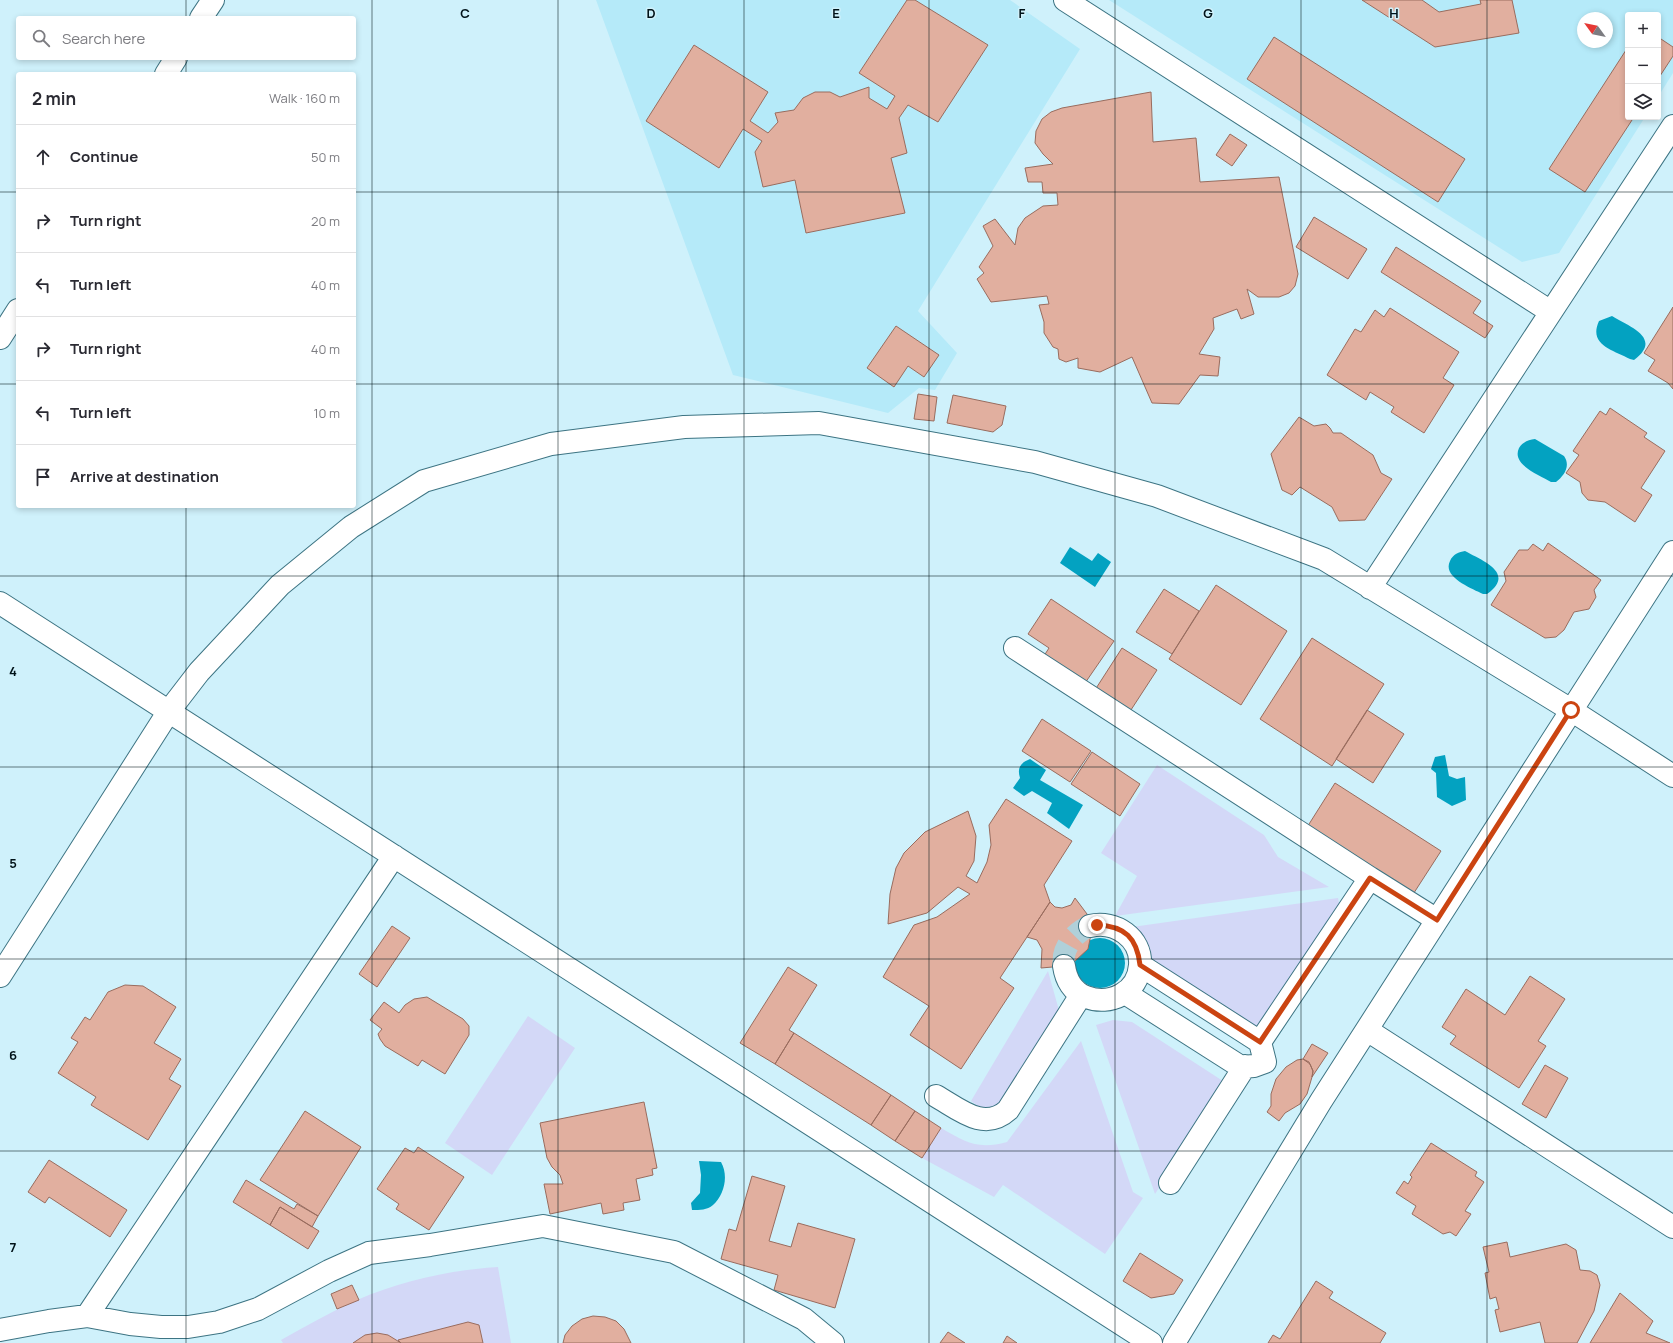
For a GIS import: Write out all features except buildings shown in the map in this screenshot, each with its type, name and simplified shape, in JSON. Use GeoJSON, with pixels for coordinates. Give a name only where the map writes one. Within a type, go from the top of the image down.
{"type":"FeatureCollection","features":[{"type":"Feature","properties":{"kind":"street"},"geometry":{"type":"LineString","coordinates":[[202,16],[213,0]]}},
{"type":"Feature","properties":{"kind":"street"},"geometry":{"type":"LineString","coordinates":[[1064,0],[1551,312]]}},
{"type":"Feature","properties":{"kind":"street"},"geometry":{"type":"LineString","coordinates":[[167,72],[175,60]]}},
{"type":"Feature","properties":{"kind":"street"},"geometry":{"type":"LineString","coordinates":[[1370,588],[1673,126]]}},
{"type":"Feature","properties":{"kind":"street"},"geometry":{"type":"LineString","coordinates":[[0,338],[16,313]]}},
{"type":"Feature","properties":{"kind":"street"},"geometry":{"type":"LineString","coordinates":[[0,976],[169,712],[199,672],[280,585],[351,527],[424,481],[550,444],[684,427],[819,423],[1035,462],[1157,496],[1211,515],[1324,559],[1571,710],[1673,776]]}},
{"type":"Feature","properties":{"kind":"street"},"geometry":{"type":"LineString","coordinates":[[1174,1343],[1367,1030],[1673,552]]}},
{"type":"Feature","properties":{"kind":"street"},"geometry":{"type":"LineString","coordinates":[[0,603],[1151,1343]]}},
{"type":"Feature","properties":{"kind":"street"},"geometry":{"type":"LineString","coordinates":[[1015,648],[1437,920]]}},
{"type":"Feature","properties":{"kind":"street"},"geometry":{"type":"LineString","coordinates":[[87,1316],[394,856]]}},
{"type":"Feature","properties":{"kind":"street"},"geometry":{"type":"LineString","coordinates":[[1260,1042],[1370,878]]}},
{"type":"Feature","properties":{"kind":"street"},"geometry":{"type":"LineString","coordinates":[[1064,966],[1065,974],[1071,986],[1081,995],[1095,1000],[1111,1000],[1125,993],[1132,985],[1137,976],[1140,965],[1138,952],[1132,940],[1123,931],[1110,925],[1090,926]]}},
{"type":"Feature","properties":{"kind":"street"},"geometry":{"type":"LineString","coordinates":[[1125,993],[1241,1067],[1254,1066],[1265,1062],[1260,1042],[1140,965]]}},
{"type":"Feature","properties":{"kind":"street"},"geometry":{"type":"LineString","coordinates":[[936,1096],[975,1118],[984,1120],[1000,1117],[1008,1110],[1081,995]]}},
{"type":"Feature","properties":{"kind":"street"},"geometry":{"type":"LineString","coordinates":[[1190,1034],[1208,1008]]}},
{"type":"Feature","properties":{"kind":"street"},"geometry":{"type":"LineString","coordinates":[[1367,1030],[1673,1227]]}},
{"type":"Feature","properties":{"kind":"street"},"geometry":{"type":"LineString","coordinates":[[1170,1183],[1245,1066]]}},
{"type":"Feature","properties":{"kind":"street"},"geometry":{"type":"LineString","coordinates":[[0,1330],[87,1316],[130,1324],[161,1327],[188,1327],[220,1322],[258,1309],[329,1271],[369,1253],[430,1245],[543,1226],[674,1252],[804,1319],[833,1343]]}},
{"type":"Feature","properties":{"kind":"shaded area"},"geometry":{"type":"Polygon","coordinates":[[[596,0],[1010,0],[1080,49],[918,311],[957,353],[935,390],[919,388],[888,413],[733,375],[596,0]]]}},
{"type":"Feature","properties":{"kind":"shaded area"},"geometry":{"type":"Polygon","coordinates":[[[1109,0],[1673,0],[1673,73],[1661,92],[1661,12],[1625,12],[1625,120],[1643,120],[1559,253],[1522,262],[1109,0]]]}},
{"type":"Feature","properties":{"kind":"shaded area"},"geometry":{"type":"Polygon","coordinates":[[[1157,765],[1264,835],[1278,857],[1329,887],[1115,916],[1137,876],[1101,853],[1157,765]]]}},
{"type":"Feature","properties":{"kind":"shaded area"},"geometry":{"type":"Polygon","coordinates":[[[1338,898],[1340,908],[1263,1024],[1254,1029],[1147,965],[1132,927],[1338,898]]]}},
{"type":"Feature","properties":{"kind":"shaded area"},"geometry":{"type":"Polygon","coordinates":[[[1048,971],[1060,1014],[1009,1100],[985,1111],[971,1101],[1048,971]]]}},
{"type":"Feature","properties":{"kind":"shaded area"},"geometry":{"type":"Polygon","coordinates":[[[528,1016],[575,1048],[492,1175],[445,1143],[528,1016]]]}},
{"type":"Feature","properties":{"kind":"shaded area"},"geometry":{"type":"Polygon","coordinates":[[[1113,1020],[1132,1022],[1226,1083],[1155,1194],[1096,1025],[1113,1020]]]}},
{"type":"Feature","properties":{"kind":"shaded area"},"geometry":{"type":"Polygon","coordinates":[[[1081,1041],[1133,1192],[1143,1198],[1105,1254],[1003,1185],[994,1197],[922,1158],[941,1128],[965,1141],[980,1145],[1007,1142],[1081,1041]]]}},
{"type":"Feature","properties":{"kind":"shaded area"},"geometry":{"type":"Polygon","coordinates":[[[498,1267],[511,1343],[283,1343],[281,1340],[357,1300],[391,1287],[444,1274],[480,1268],[498,1267]]]}},
{"type":"Feature","properties":{"kind":"water"},"geometry":{"type":"Polygon","coordinates":[[[1612,316],[1635,329],[1645,339],[1645,345],[1642,352],[1634,360],[1604,346],[1599,341],[1596,329],[1599,321],[1612,316]]]}},
{"type":"Feature","properties":{"kind":"water"},"geometry":{"type":"Polygon","coordinates":[[[1535,439],[1564,456],[1566,460],[1566,470],[1562,477],[1556,482],[1551,482],[1534,473],[1519,460],[1519,448],[1522,444],[1535,439]]]}},
{"type":"Feature","properties":{"kind":"water"},"geometry":{"type":"Polygon","coordinates":[[[1070,547],[1092,561],[1098,553],[1111,562],[1095,587],[1060,563],[1070,547]]]}},
{"type":"Feature","properties":{"kind":"water"},"geometry":{"type":"Polygon","coordinates":[[[1465,551],[1488,563],[1498,574],[1498,580],[1495,587],[1487,594],[1483,594],[1465,585],[1450,572],[1449,567],[1451,559],[1456,554],[1465,551]]]}},
{"type":"Feature","properties":{"kind":"water"},"geometry":{"type":"Polygon","coordinates":[[[1445,755],[1449,776],[1457,779],[1465,777],[1466,800],[1452,806],[1437,797],[1436,773],[1431,769],[1435,757],[1445,755]]]}},
{"type":"Feature","properties":{"kind":"water"},"geometry":{"type":"Polygon","coordinates":[[[1030,759],[1046,770],[1040,780],[1083,805],[1069,829],[1047,813],[1052,803],[1032,791],[1024,796],[1013,788],[1020,778],[1020,766],[1030,759]]]}},
{"type":"Feature","properties":{"kind":"water"},"geometry":{"type":"Polygon","coordinates":[[[1095,938],[1105,938],[1118,945],[1125,958],[1125,968],[1118,981],[1105,988],[1095,988],[1086,984],[1079,977],[1075,968],[1075,958],[1079,949],[1086,942],[1095,938]]]}},
{"type":"Feature","properties":{"kind":"water"},"geometry":{"type":"Polygon","coordinates":[[[699,1161],[721,1162],[725,1173],[725,1179],[720,1196],[711,1207],[701,1210],[692,1210],[691,1203],[700,1193],[701,1175],[699,1161]]]}},
{"type":"Feature","properties":{"kind":"tunnel"},"geometry":{"type":"LineString","coordinates":[[1064,966],[1065,953],[1070,942],[1079,932],[1090,926]]}},
{"type":"Feature","properties":{"kind":"route"},"geometry":{"type":"LineString","coordinates":[[1097,925],[1110,925],[1123,931],[1132,940],[1138,952],[1140,965],[1260,1042],[1370,878],[1437,920],[1571,710]]}}]}
